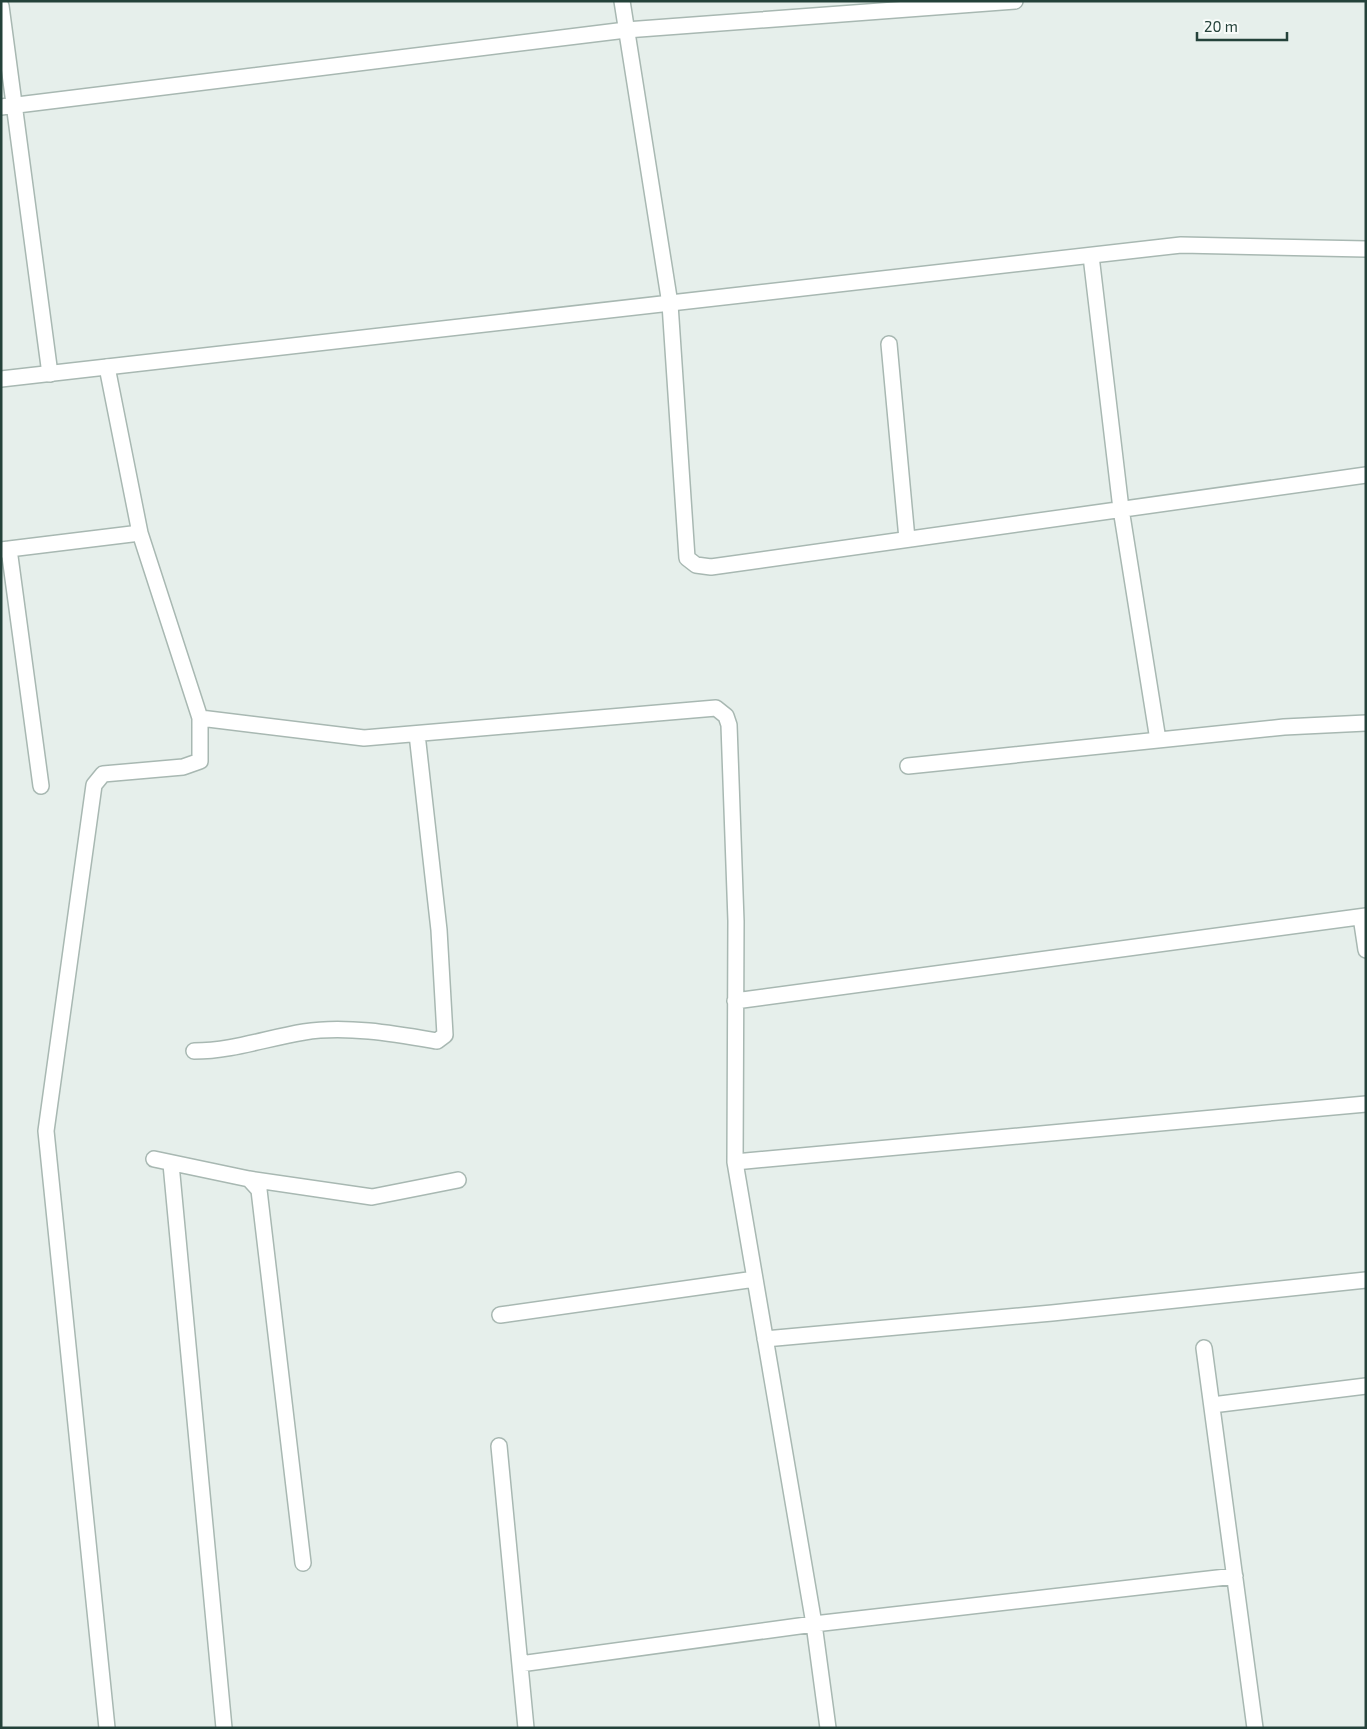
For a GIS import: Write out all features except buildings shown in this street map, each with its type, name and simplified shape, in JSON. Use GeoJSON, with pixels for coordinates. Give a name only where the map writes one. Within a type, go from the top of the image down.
{"type":"FeatureCollection","features":[{"type":"Feature","properties":{"kind":"street"},"geometry":{"type":"LineString","coordinates":[[622,1],[670,304],[687,558],[696,565],[710,567],[1366,475]]}},
{"type":"Feature","properties":{"kind":"street"},"geometry":{"type":"LineString","coordinates":[[8,106],[626,30],[1015,1]]}},
{"type":"Feature","properties":{"kind":"street"},"geometry":{"type":"LineString","coordinates":[[1,6],[8,106],[50,374]]}},
{"type":"Feature","properties":{"kind":"street"},"geometry":{"type":"LineString","coordinates":[[1,379],[1182,245],[1366,249]]}},
{"type":"Feature","properties":{"kind":"street"},"geometry":{"type":"LineString","coordinates":[[1092,256],[1121,509],[1158,740]]}},
{"type":"Feature","properties":{"kind":"street"},"geometry":{"type":"LineString","coordinates":[[888,344],[907,539]]}},
{"type":"Feature","properties":{"kind":"street"},"geometry":{"type":"LineString","coordinates":[[107,367],[140,533],[200,718],[200,761],[184,767],[104,774],[94,785],[46,1131],[107,1728]]}},
{"type":"Feature","properties":{"kind":"street"},"geometry":{"type":"LineString","coordinates":[[41,786],[5,550],[140,533]]}},
{"type":"Feature","properties":{"kind":"street"},"geometry":{"type":"LineString","coordinates":[[200,718],[364,738],[716,708],[726,716],[729,725],[735,901],[735,1162],[814,1624],[828,1728]]}},
{"type":"Feature","properties":{"kind":"street"},"geometry":{"type":"LineString","coordinates":[[908,766],[1284,727],[1366,723]]}},
{"type":"Feature","properties":{"kind":"street"},"geometry":{"type":"LineString","coordinates":[[194,1051],[216,1051],[305,1032],[379,1031],[438,1041],[442,1040],[446,1035],[439,930],[417,734]]}},
{"type":"Feature","properties":{"kind":"street"},"geometry":{"type":"LineString","coordinates":[[735,1001],[1364,917],[1366,950]]}},
{"type":"Feature","properties":{"kind":"street"},"geometry":{"type":"LineString","coordinates":[[735,1162],[1366,1104]]}},
{"type":"Feature","properties":{"kind":"street"},"geometry":{"type":"LineString","coordinates":[[154,1159],[171,1164],[249,1178],[372,1197],[458,1180]]}},
{"type":"Feature","properties":{"kind":"street"},"geometry":{"type":"LineString","coordinates":[[171,1164],[224,1728]]}},
{"type":"Feature","properties":{"kind":"street"},"geometry":{"type":"LineString","coordinates":[[249,1178],[259,1190],[304,1563]]}},
{"type":"Feature","properties":{"kind":"street"},"geometry":{"type":"LineString","coordinates":[[500,1314],[755,1279]]}},
{"type":"Feature","properties":{"kind":"street"},"geometry":{"type":"LineString","coordinates":[[765,1339],[1052,1313],[1366,1280]]}},
{"type":"Feature","properties":{"kind":"street"},"geometry":{"type":"LineString","coordinates":[[1204,1348],[1255,1728]]}},
{"type":"Feature","properties":{"kind":"street"},"geometry":{"type":"LineString","coordinates":[[1212,1405],[1366,1386]]}},
{"type":"Feature","properties":{"kind":"street"},"geometry":{"type":"LineString","coordinates":[[498,1446],[526,1728]]}},
{"type":"Feature","properties":{"kind":"street"},"geometry":{"type":"LineString","coordinates":[[520,1664],[814,1624],[1235,1576]]}}]}
